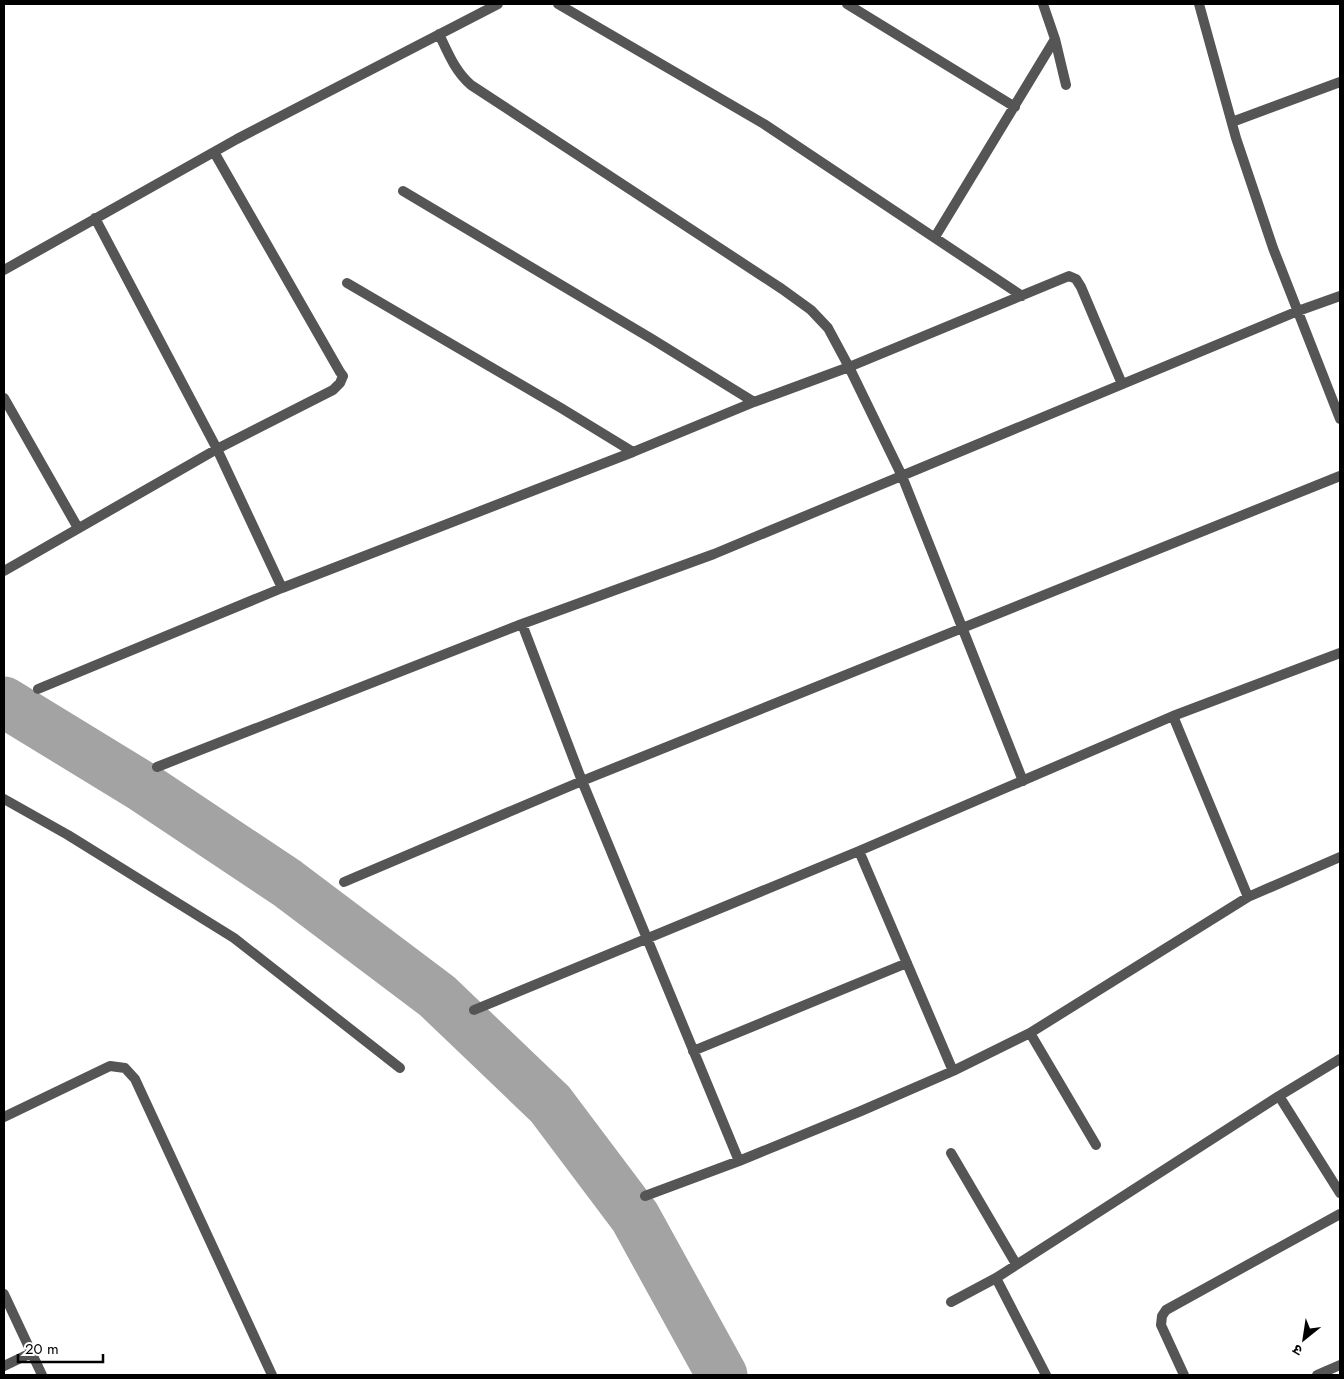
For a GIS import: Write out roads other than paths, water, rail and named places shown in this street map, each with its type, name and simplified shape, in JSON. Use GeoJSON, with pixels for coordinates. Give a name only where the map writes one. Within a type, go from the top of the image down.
{"type":"FeatureCollection","features":[{"type":"Feature","properties":{"kind":"street"},"geometry":{"type":"LineString","coordinates":[[4,270],[214,152],[498,4]]}},
{"type":"Feature","properties":{"kind":"street"},"geometry":{"type":"LineString","coordinates":[[558,4],[764,124],[1022,296]]}},
{"type":"Feature","properties":{"kind":"street"},"geometry":{"type":"LineString","coordinates":[[847,4],[1015,106]]}},
{"type":"Feature","properties":{"kind":"street"},"geometry":{"type":"LineString","coordinates":[[1044,4],[1066,85]]}},
{"type":"Feature","properties":{"kind":"street"},"geometry":{"type":"LineString","coordinates":[[1200,4],[1232,122],[1273,248],[1340,419]]}},
{"type":"Feature","properties":{"kind":"street"},"geometry":{"type":"LineString","coordinates":[[439,34],[461,77],[471,85],[782,289],[811,310],[828,328],[902,476],[1022,781]]}},
{"type":"Feature","properties":{"kind":"street"},"geometry":{"type":"LineString","coordinates":[[935,237],[1055,39]]}},
{"type":"Feature","properties":{"kind":"street"},"geometry":{"type":"LineString","coordinates":[[1232,122],[1340,82]]}},
{"type":"Feature","properties":{"kind":"street"},"geometry":{"type":"LineString","coordinates":[[4,571],[217,449],[333,390],[340,384],[343,376],[214,152]]}},
{"type":"Feature","properties":{"kind":"street"},"geometry":{"type":"LineString","coordinates":[[403,191],[754,402]]}},
{"type":"Feature","properties":{"kind":"street"},"geometry":{"type":"LineString","coordinates":[[95,218],[217,449],[282,588]]}},
{"type":"Feature","properties":{"kind":"street"},"geometry":{"type":"LineString","coordinates":[[38,689],[282,588],[633,452],[754,402],[849,367],[1068,276],[1076,279],[1081,287],[1122,384]]}},
{"type":"Feature","properties":{"kind":"street"},"geometry":{"type":"LineString","coordinates":[[347,283],[633,452]]}},
{"type":"Feature","properties":{"kind":"street"},"geometry":{"type":"LineString","coordinates":[[157,767],[522,624],[714,554],[1298,311],[1340,296]]}},
{"type":"Feature","properties":{"kind":"street"},"geometry":{"type":"LineString","coordinates":[[4,398],[78,528]]}},
{"type":"Feature","properties":{"kind":"street"},"geometry":{"type":"LineString","coordinates":[[344,882],[582,781],[1340,476]]}},
{"type":"Feature","properties":{"kind":"street"},"geometry":{"type":"LineString","coordinates":[[522,624],[582,781],[739,1161]]}},
{"type":"Feature","properties":{"kind":"street"},"geometry":{"type":"LineString","coordinates":[[474,1010],[859,851],[1173,716],[1340,653]]}},
{"type":"Feature","properties":{"kind":"street"},"geometry":{"type":"LineString","coordinates":[[1173,716],[1248,897]]}},
{"type":"Feature","properties":{"kind":"street"},"geometry":{"type":"LineString","coordinates":[[4,799],[68,835],[234,938],[400,1068]]}},
{"type":"Feature","properties":{"kind":"street"},"geometry":{"type":"LineString","coordinates":[[859,851],[953,1071]]}},
{"type":"Feature","properties":{"kind":"street"},"geometry":{"type":"LineString","coordinates":[[645,1196],[739,1161],[953,1071],[1030,1033],[1248,897],[1340,857]]}},
{"type":"Feature","properties":{"kind":"street"},"geometry":{"type":"LineString","coordinates":[[693,1051],[908,963]]}},
{"type":"Feature","properties":{"kind":"street"},"geometry":{"type":"LineString","coordinates":[[1030,1033],[1096,1145]]}},
{"type":"Feature","properties":{"kind":"street"},"geometry":{"type":"LineString","coordinates":[[951,1302],[996,1278],[1278,1096],[1340,1059]]}},
{"type":"Feature","properties":{"kind":"street"},"geometry":{"type":"LineString","coordinates":[[4,1117],[110,1066],[124,1068],[135,1079],[272,1375]]}},
{"type":"Feature","properties":{"kind":"street"},"geometry":{"type":"LineString","coordinates":[[1278,1096],[1340,1193]]}},
{"type":"Feature","properties":{"kind":"street"},"geometry":{"type":"LineString","coordinates":[[951,1153],[1016,1264]]}},
{"type":"Feature","properties":{"kind":"street"},"geometry":{"type":"LineString","coordinates":[[1184,1375],[1161,1325],[1162,1316],[1166,1310],[1340,1214]]}},
{"type":"Feature","properties":{"kind":"street"},"geometry":{"type":"LineString","coordinates":[[996,1278],[1046,1375]]}},
{"type":"Feature","properties":{"kind":"street"},"geometry":{"type":"LineString","coordinates":[[4,1294],[42,1375]]}},
{"type":"Feature","properties":{"kind":"street"},"geometry":{"type":"LineString","coordinates":[[4,1366],[31,1353]]}},
{"type":"Feature","properties":{"kind":"street"},"geometry":{"type":"LineString","coordinates":[[1317,1375],[1340,1365]]}},
{"type":"Feature","properties":{"kind":"waterway"},"geometry":{"type":"LineString","coordinates":[[4,702],[143,787],[287,883],[437,996],[550,1104],[635,1217],[722,1375]]}}]}
